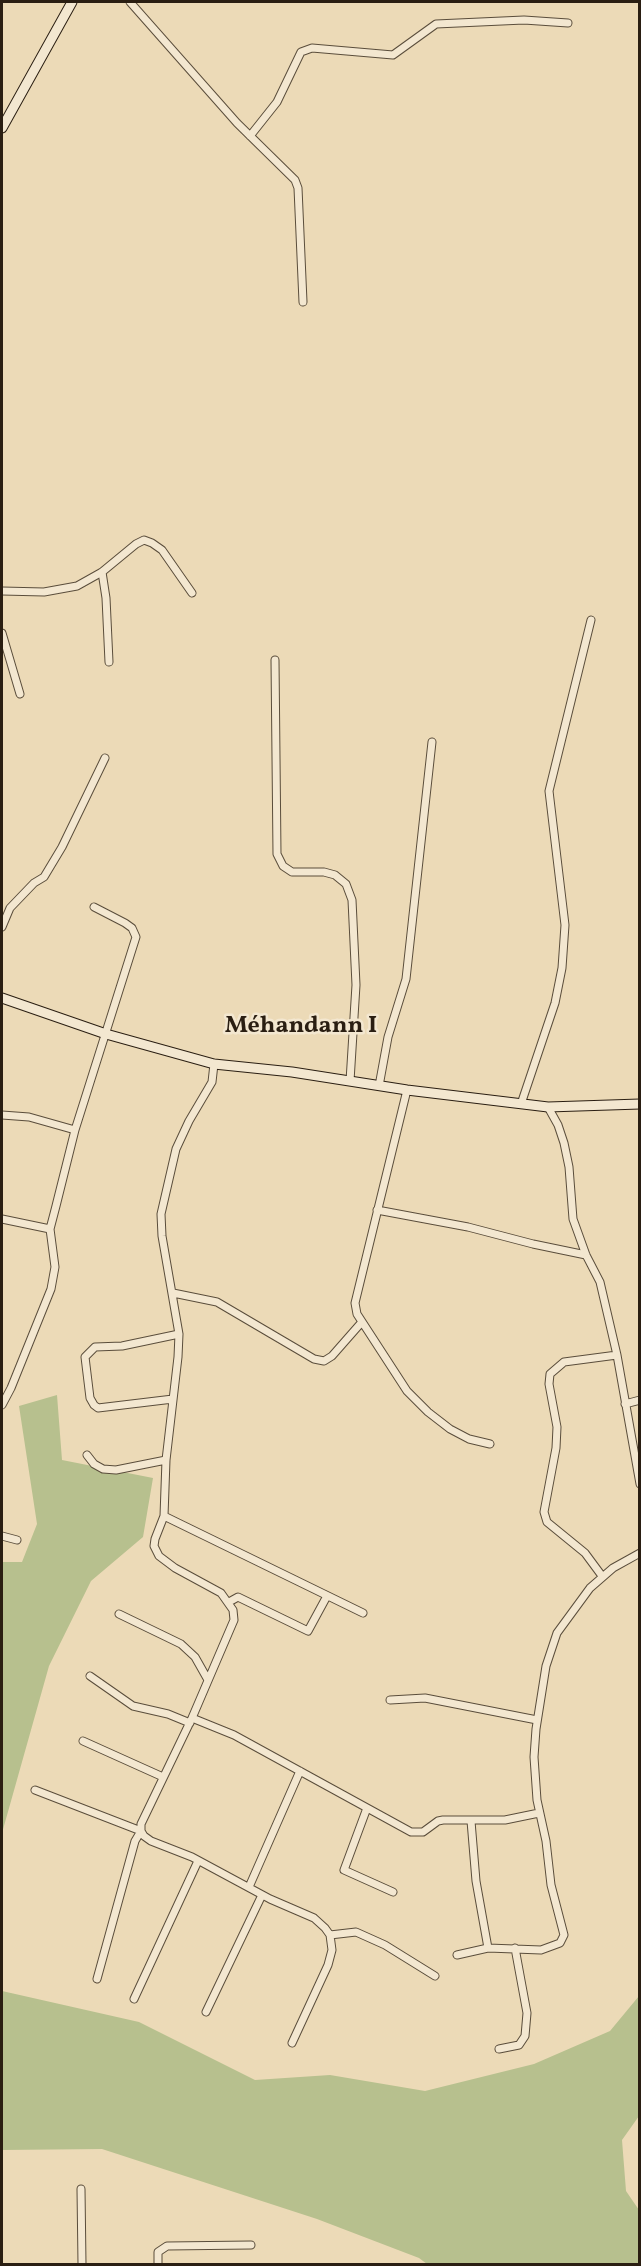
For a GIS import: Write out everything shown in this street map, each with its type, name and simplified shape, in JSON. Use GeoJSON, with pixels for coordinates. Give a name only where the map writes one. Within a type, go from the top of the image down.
{"type":"FeatureCollection","features":[{"type":"Feature","properties":{"kind":"street"},"geometry":{"type":"LineString","coordinates":[[2,128],[72,2]]}},
{"type":"Feature","properties":{"kind":"street"},"geometry":{"type":"LineString","coordinates":[[130,2],[250,136],[295,180],[298,188],[303,302]]}},
{"type":"Feature","properties":{"kind":"street"},"geometry":{"type":"LineString","coordinates":[[250,136],[277,102],[301,52],[312,48],[393,55],[436,24],[524,20],[568,23]]}},
{"type":"Feature","properties":{"kind":"street"},"geometry":{"type":"LineString","coordinates":[[2,591],[44,592],[77,586],[102,572],[144,540],[162,550],[192,593]]}},
{"type":"Feature","properties":{"kind":"street"},"geometry":{"type":"LineString","coordinates":[[102,572],[110,662]]}},
{"type":"Feature","properties":{"kind":"street"},"geometry":{"type":"LineString","coordinates":[[521,1104],[555,1003],[562,968],[565,925],[549,791],[591,620]]}},
{"type":"Feature","properties":{"kind":"street"},"geometry":{"type":"LineString","coordinates":[[2,633],[20,694]]}},
{"type":"Feature","properties":{"kind":"street"},"geometry":{"type":"LineString","coordinates":[[275,660],[277,854],[283,866],[292,872],[324,872],[335,875],[345,884],[352,900],[357,986],[350,1081]]}},
{"type":"Feature","properties":{"kind":"street"},"geometry":{"type":"LineString","coordinates":[[380,1086],[388,1037],[406,979],[432,742]]}},
{"type":"Feature","properties":{"kind":"street"},"geometry":{"type":"LineString","coordinates":[[2,927],[10,908],[34,883],[44,878],[62,847],[105,758]]}},
{"type":"Feature","properties":{"kind":"street"},"geometry":{"type":"LineString","coordinates":[[2,1405],[51,1290],[55,1267],[50,1229],[75,1130],[136,937],[132,928],[125,922],[94,907]]}},
{"type":"Feature","properties":{"kind":"street"},"geometry":{"type":"LineString","coordinates":[[2,998],[106,1034],[214,1064],[292,1072],[407,1090],[548,1107],[639,1104]]}},
{"type":"Feature","properties":{"kind":"street"},"geometry":{"type":"LineString","coordinates":[[97,1979],[135,1841],[141,1831],[141,1824],[191,1720],[234,1620],[233,1610],[221,1593],[175,1568],[159,1556],[154,1546],[154,1539],[164,1516],[166,1460],[179,1334],[162,1236],[161,1214],[176,1149],[189,1120],[212,1082],[214,1064]]}},
{"type":"Feature","properties":{"kind":"street"},"geometry":{"type":"LineString","coordinates":[[407,1090],[355,1303],[357,1314],[407,1391],[428,1412],[450,1429],[469,1439],[490,1444]]}},
{"type":"Feature","properties":{"kind":"street"},"geometry":{"type":"LineString","coordinates":[[548,1107],[558,1125],[564,1143],[573,1219],[586,1255],[600,1282],[617,1355],[639,1484]]}},
{"type":"Feature","properties":{"kind":"street"},"geometry":{"type":"LineString","coordinates":[[2,1115],[29,1117],[75,1130]]}},
{"type":"Feature","properties":{"kind":"street"},"geometry":{"type":"LineString","coordinates":[[377,1210],[468,1227],[586,1255]]}},
{"type":"Feature","properties":{"kind":"street"},"geometry":{"type":"LineString","coordinates":[[2,1219],[50,1229]]}},
{"type":"Feature","properties":{"kind":"street"},"geometry":{"type":"LineString","coordinates":[[173,1293],[217,1302],[314,1359],[324,1361],[332,1356],[361,1323]]}},
{"type":"Feature","properties":{"kind":"street"},"geometry":{"type":"LineString","coordinates":[[173,1399],[98,1408],[90,1398],[85,1357],[95,1347],[122,1346],[179,1334]]}},
{"type":"Feature","properties":{"kind":"street"},"geometry":{"type":"LineString","coordinates":[[602,1576],[585,1553],[547,1522],[544,1512],[556,1448],[557,1427],[549,1384],[550,1374],[555,1367],[564,1362],[617,1355]]}},
{"type":"Feature","properties":{"kind":"street"},"geometry":{"type":"LineString","coordinates":[[625,1404],[639,1400]]}},
{"type":"Feature","properties":{"kind":"street"},"geometry":{"type":"LineString","coordinates":[[87,1455],[94,1464],[103,1469],[116,1470],[166,1460]]}},
{"type":"Feature","properties":{"kind":"street"},"geometry":{"type":"LineString","coordinates":[[164,1516],[363,1613]]}},
{"type":"Feature","properties":{"kind":"street"},"geometry":{"type":"LineString","coordinates":[[2,1536],[17,1540]]}},
{"type":"Feature","properties":{"kind":"street"},"geometry":{"type":"LineString","coordinates":[[457,1955],[488,1948],[541,1950],[560,1943],[564,1935],[551,1885],[546,1841],[539,1814],[534,1757],[537,1720],[552,1643],[584,1597],[602,1576],[639,1553]]}},
{"type":"Feature","properties":{"kind":"street"},"geometry":{"type":"LineString","coordinates":[[229,1602],[238,1597],[308,1631],[327,1596]]}},
{"type":"Feature","properties":{"kind":"street"},"geometry":{"type":"LineString","coordinates":[[119,1614],[181,1644],[195,1657],[208,1680]]}},
{"type":"Feature","properties":{"kind":"street"},"geometry":{"type":"LineString","coordinates":[[90,1676],[133,1706],[191,1720],[234,1735],[411,1832],[423,1832],[443,1820],[505,1820],[539,1814]]}},
{"type":"Feature","properties":{"kind":"street"},"geometry":{"type":"LineString","coordinates":[[390,1700],[425,1698],[537,1720]]}},
{"type":"Feature","properties":{"kind":"street"},"geometry":{"type":"LineString","coordinates":[[83,1740],[163,1777]]}},
{"type":"Feature","properties":{"kind":"street"},"geometry":{"type":"LineString","coordinates":[[249,1887],[300,1772]]}},
{"type":"Feature","properties":{"kind":"street"},"geometry":{"type":"LineString","coordinates":[[35,1790],[141,1831],[151,1841],[198,1861],[262,1895],[314,1918],[330,1935],[332,1950],[328,1965],[292,2043]]}},
{"type":"Feature","properties":{"kind":"street"},"geometry":{"type":"LineString","coordinates":[[367,1808],[344,1870],[393,1892]]}},
{"type":"Feature","properties":{"kind":"street"},"geometry":{"type":"LineString","coordinates":[[471,1821],[476,1881],[488,1948]]}},
{"type":"Feature","properties":{"kind":"street"},"geometry":{"type":"LineString","coordinates":[[134,1999],[198,1861]]}},
{"type":"Feature","properties":{"kind":"street"},"geometry":{"type":"LineString","coordinates":[[206,2012],[262,1895]]}},
{"type":"Feature","properties":{"kind":"street"},"geometry":{"type":"LineString","coordinates":[[330,1935],[356,1932],[385,1945],[435,1976]]}},
{"type":"Feature","properties":{"kind":"street"},"geometry":{"type":"LineString","coordinates":[[499,2049],[519,2045],[525,2036],[527,2013],[515,1948]]}},
{"type":"Feature","properties":{"kind":"street"},"geometry":{"type":"LineString","coordinates":[[81,2189],[82,2265]]}},
{"type":"Feature","properties":{"kind":"street"},"geometry":{"type":"LineString","coordinates":[[158,2265],[158,2252],[167,2246],[251,2245]]}},
{"type":"Feature","properties":{"kind":"green space"},"geometry":{"type":"Polygon","coordinates":[[[57,1395],[62,1460],[153,1478],[143,1537],[91,1581],[49,1666],[2,1833],[2,1562],[22,1562],[37,1524],[19,1406],[57,1395]]]}},
{"type":"Feature","properties":{"kind":"green space"},"geometry":{"type":"Polygon","coordinates":[[[2,1991],[139,2022],[255,2080],[330,2075],[425,2091],[534,2064],[610,2031],[639,1996],[639,2116],[622,2140],[626,2191],[639,2210],[639,2264],[427,2264],[419,2258],[317,2219],[102,2149],[2,2150],[2,1991]]]}},
{"type":"Feature","properties":{"kind":"district","name":"Méhandann I"},"geometry":{"type":"Point","coordinates":[301,1028]}}]}
